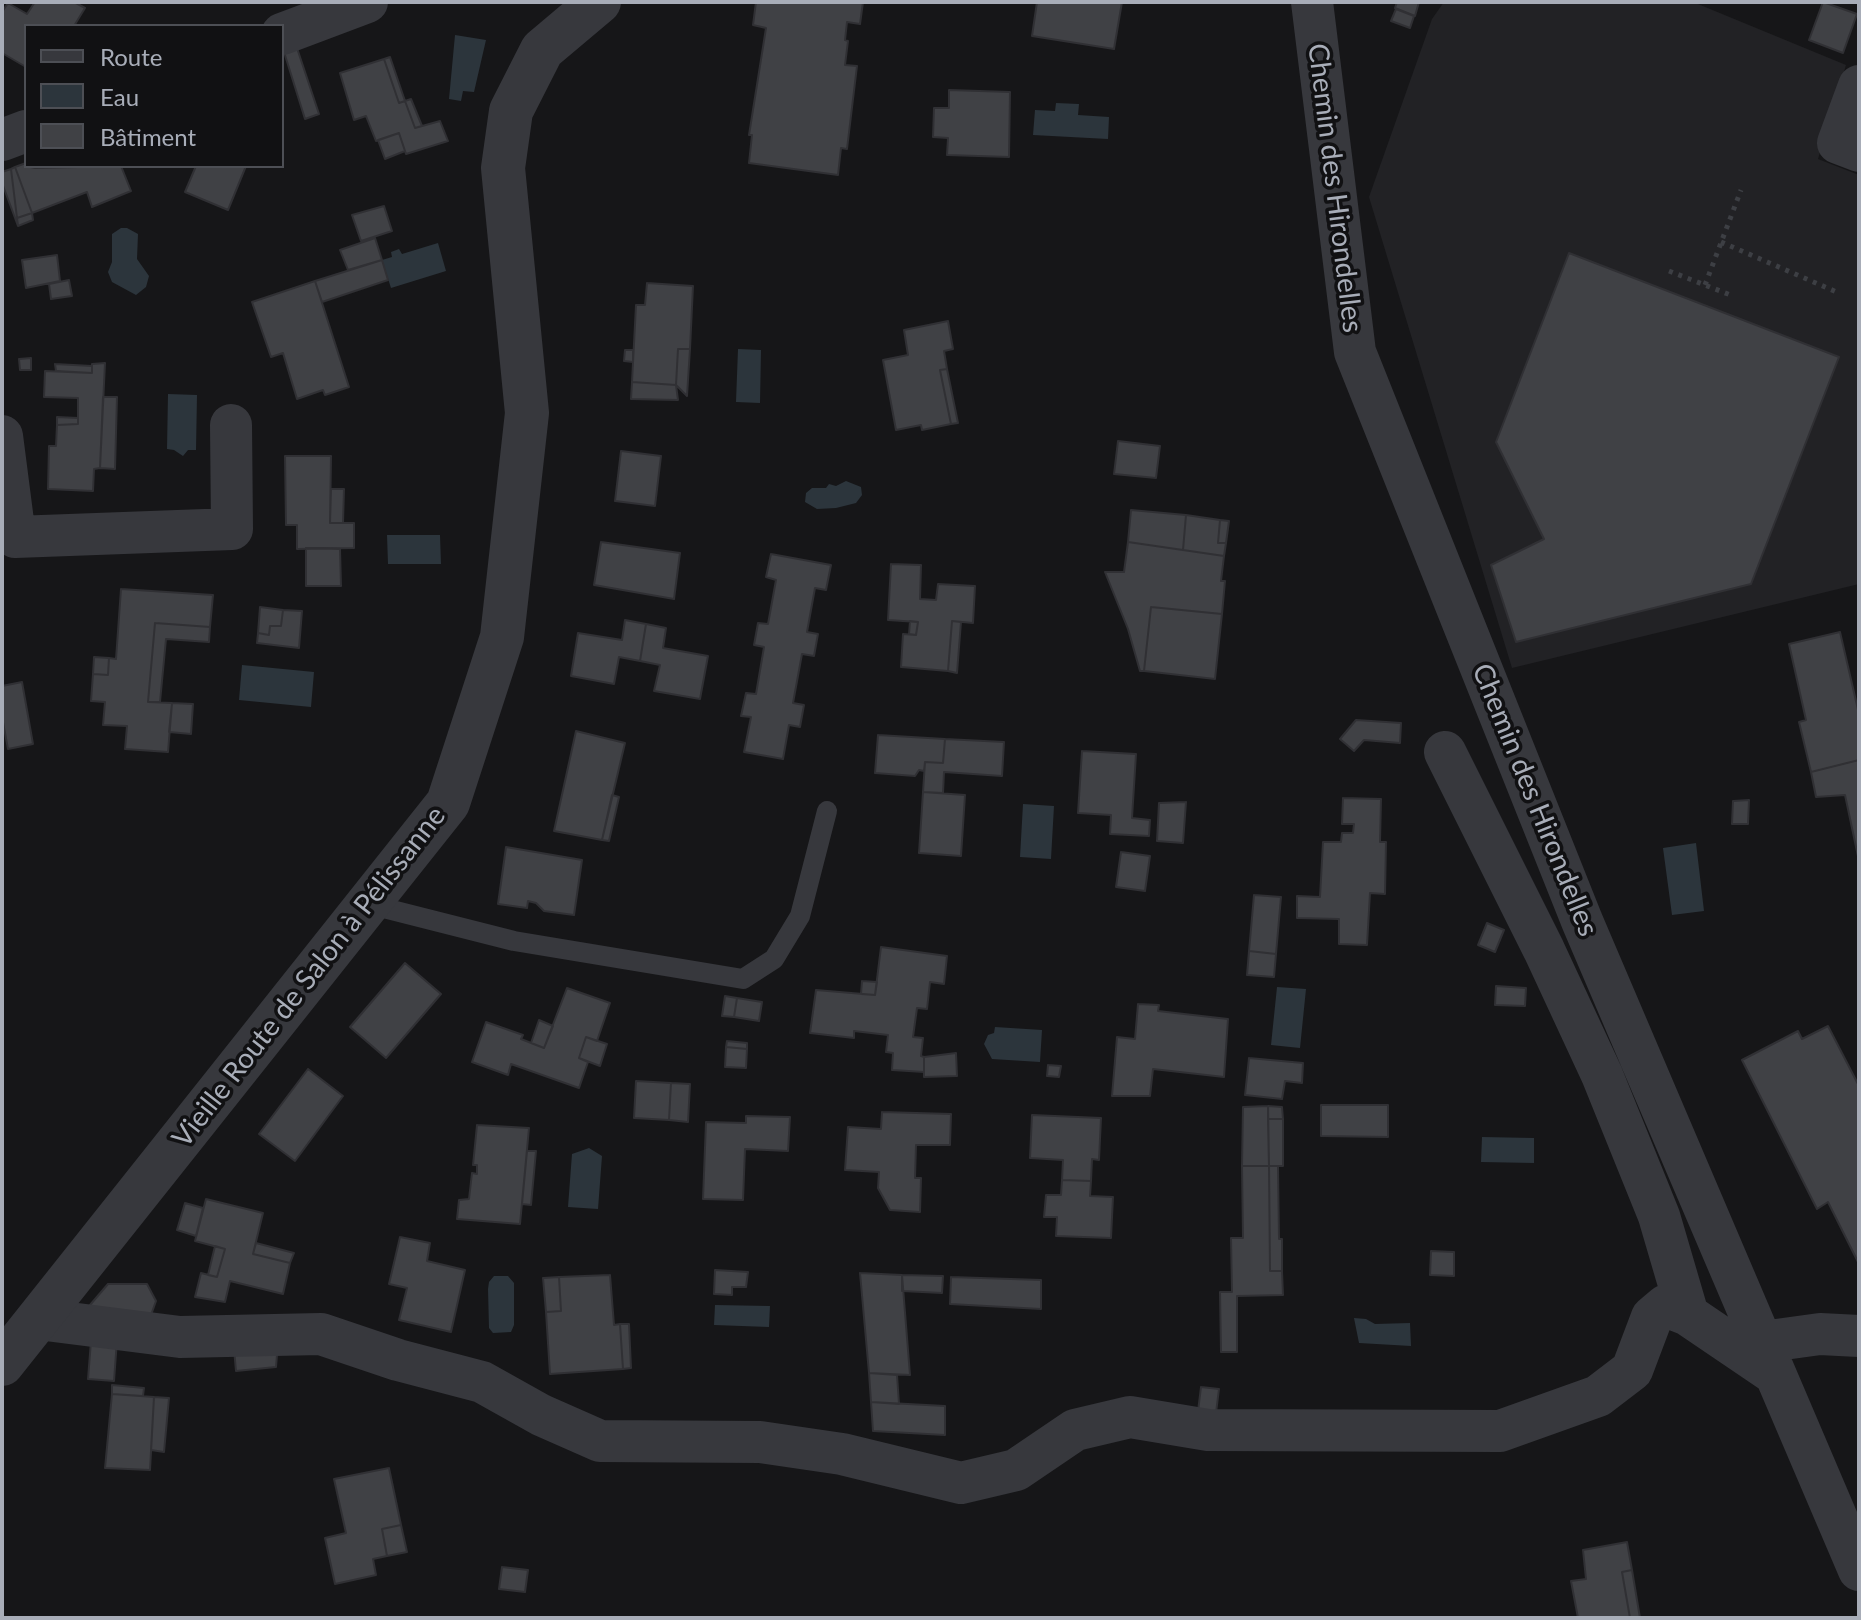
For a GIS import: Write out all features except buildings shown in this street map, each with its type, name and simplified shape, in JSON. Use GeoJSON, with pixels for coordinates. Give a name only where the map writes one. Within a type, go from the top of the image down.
{"type":"FeatureCollection","features":[{"type":"Feature","properties":{"kind":"street"},"geometry":{"type":"LineString","coordinates":[[284,33],[367,2]]}},
{"type":"Feature","properties":{"kind":"street","name":"Vieille Route de Salon à Pélissanne"},"geometry":{"type":"LineString","coordinates":[[2,1364],[448,803],[502,637],[527,413],[503,168],[511,111],[542,50],[599,2]]}},
{"type":"Feature","properties":{"kind":"street","name":"Chemin des Hirondelles"},"geometry":{"type":"LineString","coordinates":[[1312,2],[1355,352],[1576,906],[1859,1570]]}},
{"type":"Feature","properties":{"kind":"street"},"geometry":{"type":"LineString","coordinates":[[1859,86],[1838,143],[1859,151]]}},
{"type":"Feature","properties":{"kind":"street"},"geometry":{"type":"LineString","coordinates":[[2,140],[24,132]]}},
{"type":"Feature","properties":{"kind":"street"},"geometry":{"type":"LineString","coordinates":[[2,436],[15,537],[232,529],[231,425]]}},
{"type":"Feature","properties":{"kind":"street"},"geometry":{"type":"LineString","coordinates":[[1445,752],[1544,950],[1602,1075],[1659,1216],[1688,1315]]}},
{"type":"Feature","properties":{"kind":"street"},"geometry":{"type":"LineString","coordinates":[[38,1319],[180,1337],[321,1334],[398,1360],[482,1382],[541,1415],[600,1441],[760,1442],[842,1454],[961,1483],[1016,1470],[1075,1430],[1130,1417],[1208,1430],[1500,1431],[1598,1396],[1632,1370],[1652,1317],[1665,1306],[1768,1358],[1820,1334],[1859,1336]]}},
{"type":"Feature","properties":{"kind":"lane"},"geometry":{"type":"LineString","coordinates":[[368,904],[514,941],[743,979],[774,959],[800,916],[827,811]]}},
{"type":"Feature","properties":{"kind":"path"},"geometry":{"type":"LineString","coordinates":[[1705,285],[1741,190]]}},
{"type":"Feature","properties":{"kind":"path"},"geometry":{"type":"LineString","coordinates":[[1721,242],[1839,293]]}},
{"type":"Feature","properties":{"kind":"path"},"geometry":{"type":"LineString","coordinates":[[1669,271],[1733,296]]}},
{"type":"Feature","properties":{"kind":"shaded area"},"geometry":{"type":"Polygon","coordinates":[[[1444,2],[1693,2],[1846,65],[1818,159],[1859,175],[1859,584],[1512,668],[1369,197],[1432,19],[1444,2]]]}},
{"type":"Feature","properties":{"kind":"water"},"geometry":{"type":"Polygon","coordinates":[[[455,35],[486,40],[474,92],[463,91],[461,101],[449,99],[455,35]]]}},
{"type":"Feature","properties":{"kind":"water"},"geometry":{"type":"Polygon","coordinates":[[[1056,103],[1079,104],[1078,115],[1109,117],[1108,139],[1033,135],[1035,110],[1055,111],[1056,103]]]}},
{"type":"Feature","properties":{"kind":"water"},"geometry":{"type":"Polygon","coordinates":[[[121,228],[138,234],[137,259],[149,276],[146,287],[136,295],[112,282],[108,272],[112,262],[112,234],[121,228]]]}},
{"type":"Feature","properties":{"kind":"water"},"geometry":{"type":"Polygon","coordinates":[[[438,243],[446,271],[391,288],[382,260],[392,257],[391,252],[399,249],[402,254],[438,243]]]}},
{"type":"Feature","properties":{"kind":"water"},"geometry":{"type":"Polygon","coordinates":[[[738,349],[761,350],[760,403],[736,402],[738,349]]]}},
{"type":"Feature","properties":{"kind":"water"},"geometry":{"type":"Polygon","coordinates":[[[168,394],[197,395],[196,450],[188,450],[183,456],[167,449],[168,394]]]}},
{"type":"Feature","properties":{"kind":"water"},"geometry":{"type":"Polygon","coordinates":[[[846,481],[861,487],[862,495],[856,503],[817,509],[805,502],[806,493],[812,488],[826,488],[829,484],[836,486],[846,481]]]}},
{"type":"Feature","properties":{"kind":"water"},"geometry":{"type":"Polygon","coordinates":[[[387,535],[440,535],[441,564],[388,564],[387,535]]]}},
{"type":"Feature","properties":{"kind":"water"},"geometry":{"type":"Polygon","coordinates":[[[242,665],[314,672],[311,707],[239,700],[242,665]]]}},
{"type":"Feature","properties":{"kind":"water"},"geometry":{"type":"Polygon","coordinates":[[[1023,804],[1054,806],[1051,859],[1020,857],[1023,804]]]}},
{"type":"Feature","properties":{"kind":"water"},"geometry":{"type":"Polygon","coordinates":[[[1696,843],[1704,911],[1672,915],[1663,848],[1696,843]]]}},
{"type":"Feature","properties":{"kind":"water"},"geometry":{"type":"Polygon","coordinates":[[[1277,987],[1306,989],[1300,1048],[1271,1045],[1277,987]]]}},
{"type":"Feature","properties":{"kind":"water"},"geometry":{"type":"Polygon","coordinates":[[[995,1027],[1042,1030],[1040,1062],[992,1059],[984,1044],[988,1035],[994,1033],[995,1027]]]}},
{"type":"Feature","properties":{"kind":"water"},"geometry":{"type":"Polygon","coordinates":[[[1482,1137],[1534,1138],[1534,1163],[1481,1162],[1482,1137]]]}},
{"type":"Feature","properties":{"kind":"water"},"geometry":{"type":"Polygon","coordinates":[[[589,1148],[602,1156],[598,1209],[568,1207],[572,1154],[589,1148]]]}},
{"type":"Feature","properties":{"kind":"water"},"geometry":{"type":"Polygon","coordinates":[[[494,1276],[508,1276],[514,1283],[514,1325],[511,1332],[493,1333],[489,1328],[488,1289],[494,1276]]]}},
{"type":"Feature","properties":{"kind":"water"},"geometry":{"type":"Polygon","coordinates":[[[715,1305],[770,1306],[769,1327],[714,1325],[715,1305]]]}},
{"type":"Feature","properties":{"kind":"water"},"geometry":{"type":"Polygon","coordinates":[[[1354,1318],[1375,1324],[1410,1323],[1411,1346],[1359,1343],[1354,1318]]]}}]}
